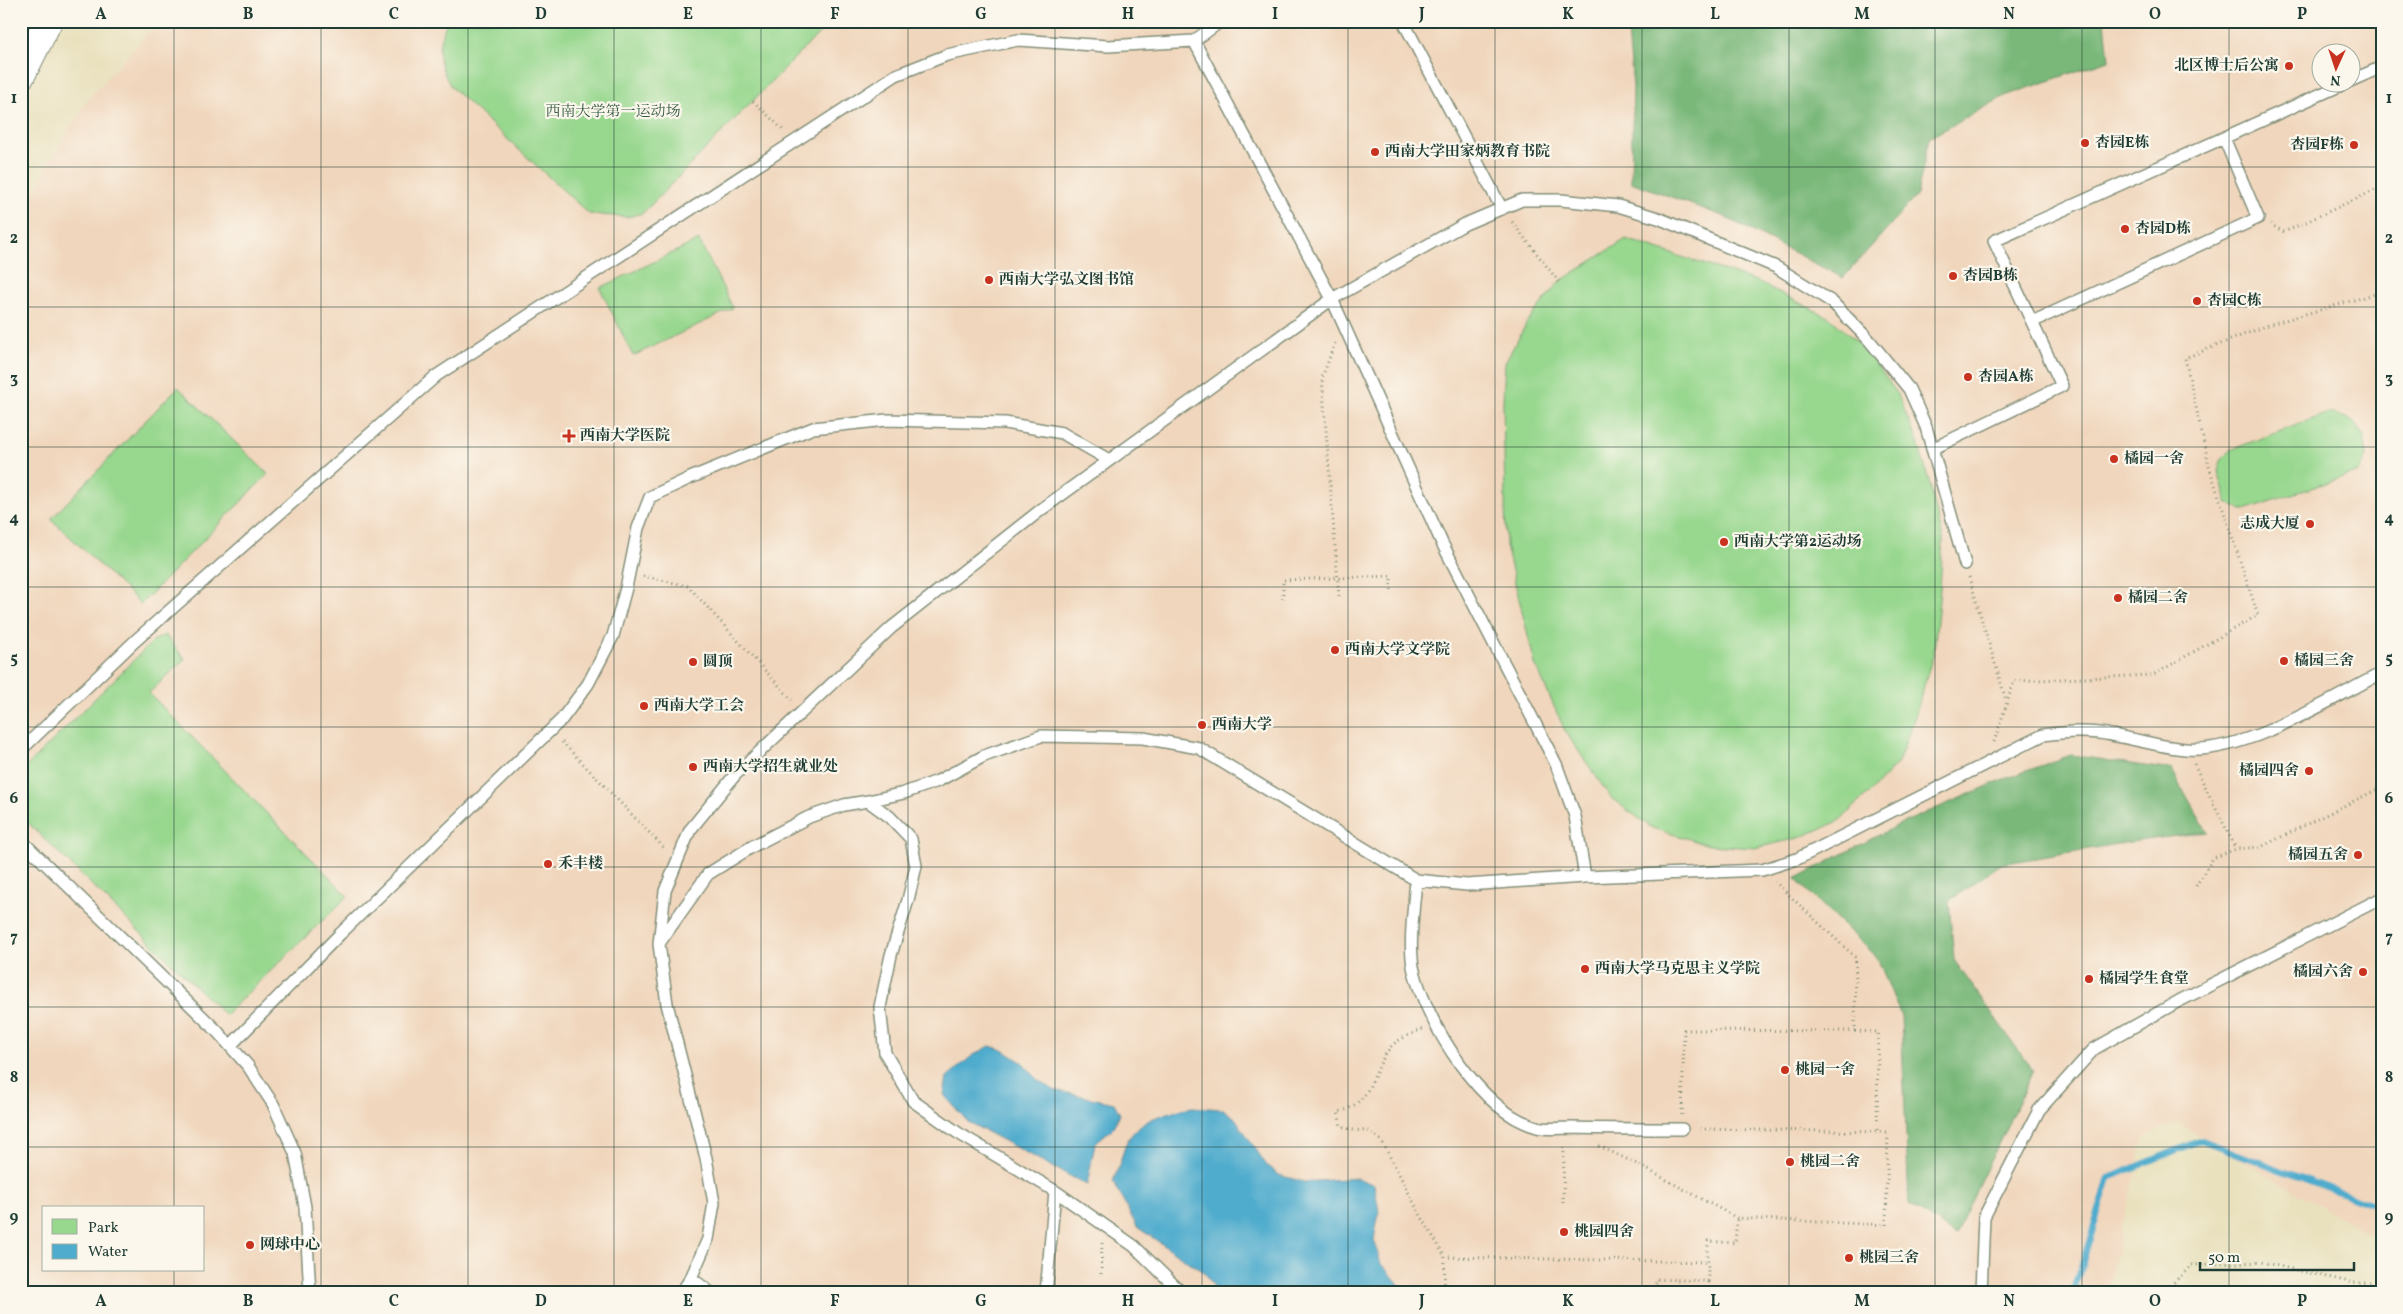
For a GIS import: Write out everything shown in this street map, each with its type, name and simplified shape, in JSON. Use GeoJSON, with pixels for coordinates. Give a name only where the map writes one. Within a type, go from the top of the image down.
{"type":"FeatureCollection","features":[{"type":"Feature","properties":{"kind":"highway"},"geometry":{"type":"LineString","coordinates":[[21,75],[48,21]]}},
{"type":"Feature","properties":{"kind":"lane"},"geometry":{"type":"LineString","coordinates":[[21,750],[134,641],[436,376],[896,75],[947,55],[1018,40],[1108,46],[1194,41],[1221,21]]}},
{"type":"Feature","properties":{"kind":"lane"},"geometry":{"type":"LineString","coordinates":[[1403,21],[1502,209]]}},
{"type":"Feature","properties":{"kind":"lane"},"geometry":{"type":"LineString","coordinates":[[1194,41],[1332,299],[1442,543],[1556,764],[1575,816],[1585,877]]}},
{"type":"Feature","properties":{"kind":"lane"},"geometry":{"type":"LineString","coordinates":[[2360,77],[2382,67]]}},
{"type":"Feature","properties":{"kind":"lane"},"geometry":{"type":"LineString","coordinates":[[1932,449],[2062,386],[1994,241],[2327,92]]}},
{"type":"Feature","properties":{"kind":"lane"},"geometry":{"type":"LineString","coordinates":[[2032,322],[2258,218],[2224,138]]}},
{"type":"Feature","properties":{"kind":"lane"},"geometry":{"type":"LineString","coordinates":[[681,1293],[691,1278],[708,1239],[714,1203],[706,1158],[667,1004],[659,944],[665,891],[690,830],[734,775],[892,628],[941,587],[1109,460],[1332,299],[1465,224],[1522,200],[1562,200],[1618,206],[1658,218],[1776,267],[1832,302],[1869,340],[1909,389],[1926,427],[1965,564]]}},
{"type":"Feature","properties":{"kind":"lane"},"geometry":{"type":"LineString","coordinates":[[230,1046],[340,934],[562,719],[588,684],[613,636],[638,528],[650,496],[813,428],[887,420],[1005,423],[1062,433],[1109,460]]}},
{"type":"Feature","properties":{"kind":"lane"},"geometry":{"type":"LineString","coordinates":[[659,944],[708,874],[753,846],[809,817],[844,805],[904,793],[930,784],[984,756],[1041,736],[1143,738],[1199,748],[1416,880],[1467,885],[1585,877],[1762,870],[1797,859],[2043,735],[2077,731],[2110,734],[2187,750],[2223,746],[2267,732],[2382,673]]}},
{"type":"Feature","properties":{"kind":"lane"},"geometry":{"type":"LineString","coordinates":[[868,801],[890,817],[911,838],[916,866],[891,955],[880,1007],[885,1053],[913,1101],[958,1133],[1055,1191],[1134,1246],[1182,1293]]}},
{"type":"Feature","properties":{"kind":"lane"},"geometry":{"type":"LineString","coordinates":[[21,840],[230,1046],[248,1066],[273,1104],[295,1153],[305,1207],[310,1293]]}},
{"type":"Feature","properties":{"kind":"lane"},"geometry":{"type":"LineString","coordinates":[[1416,880],[1412,931],[1413,970],[1425,1003],[1450,1050],[1477,1088],[1503,1111],[1538,1128],[1682,1129]]}},
{"type":"Feature","properties":{"kind":"lane"},"geometry":{"type":"LineString","coordinates":[[1981,1293],[1984,1217],[2039,1110],[2094,1050],[2179,1001],[2382,898]]}},
{"type":"Feature","properties":{"kind":"lane"},"geometry":{"type":"LineString","coordinates":[[1046,1293],[1055,1191]]}},
{"type":"Feature","properties":{"kind":"lane"},"geometry":{"type":"LineString","coordinates":[[691,1278],[711,1293]]}},
{"type":"Feature","properties":{"kind":"path"},"geometry":{"type":"LineString","coordinates":[[753,101],[794,140]]}},
{"type":"Feature","properties":{"kind":"path"},"geometry":{"type":"LineString","coordinates":[[2258,218],[2284,232],[2382,187]]}},
{"type":"Feature","properties":{"kind":"path"},"geometry":{"type":"LineString","coordinates":[[1502,209],[1559,282]]}},
{"type":"Feature","properties":{"kind":"path"},"geometry":{"type":"LineString","coordinates":[[1987,763],[2014,682],[2152,675],[2258,615],[2210,470],[2185,358],[2271,324],[2382,292]]}},
{"type":"Feature","properties":{"kind":"path"},"geometry":{"type":"LineString","coordinates":[[1339,597],[1322,378],[1342,324]]}},
{"type":"Feature","properties":{"kind":"path"},"geometry":{"type":"LineString","coordinates":[[1965,564],[2007,702]]}},
{"type":"Feature","properties":{"kind":"path"},"geometry":{"type":"LineString","coordinates":[[629,573],[688,586],[802,712]]}},
{"type":"Feature","properties":{"kind":"path"},"geometry":{"type":"LineString","coordinates":[[1284,600],[1283,580],[1391,576],[1391,594]]}},
{"type":"Feature","properties":{"kind":"path"},"geometry":{"type":"LineString","coordinates":[[551,730],[678,862]]}},
{"type":"Feature","properties":{"kind":"path"},"geometry":{"type":"LineString","coordinates":[[2187,750],[2236,849]]}},
{"type":"Feature","properties":{"kind":"path"},"geometry":{"type":"LineString","coordinates":[[2196,886],[2213,858],[2236,849],[2261,847],[2382,787]]}},
{"type":"Feature","properties":{"kind":"path"},"geometry":{"type":"LineString","coordinates":[[1762,870],[1856,958],[1855,1032]]}},
{"type":"Feature","properties":{"kind":"path"},"geometry":{"type":"LineString","coordinates":[[1435,1021],[1390,1047],[1367,1091],[1350,1109],[1338,1112],[1341,1126],[1352,1130],[1368,1131],[1382,1141],[1416,1209],[1445,1257],[1444,1293]]}},
{"type":"Feature","properties":{"kind":"path"},"geometry":{"type":"LineString","coordinates":[[1598,1129],[1598,1145],[1737,1218],[1886,1225],[1888,1132],[1877,1132],[1682,1129],[1684,1030],[1878,1032],[1877,1132]]}},
{"type":"Feature","properties":{"kind":"path"},"geometry":{"type":"LineString","coordinates":[[1563,1203],[1564,1128]]}},
{"type":"Feature","properties":{"kind":"path"},"geometry":{"type":"LineString","coordinates":[[1708,1293],[1708,1241],[1735,1243],[1737,1218]]}},
{"type":"Feature","properties":{"kind":"path"},"geometry":{"type":"LineString","coordinates":[[1101,1274],[1103,1225]]}},
{"type":"Feature","properties":{"kind":"path"},"geometry":{"type":"LineString","coordinates":[[1445,1257],[1708,1262]]}},
{"type":"Feature","properties":{"kind":"path"},"geometry":{"type":"LineString","coordinates":[[2163,1293],[2192,1265],[2211,1264],[2260,1262],[2354,1283],[2382,1283]]}},
{"type":"Feature","properties":{"kind":"path"},"geometry":{"type":"LineString","coordinates":[[1653,1293],[1657,1279],[1708,1281]]}},
{"type":"Feature","properties":{"kind":"shaded area","name":"西南大学"},"geometry":{"type":"Polygon","coordinates":[[[159,21],[2382,21],[2382,1242],[2176,1122],[2143,1138],[2107,1293],[21,1293],[21,329],[29,313],[27,277],[21,275],[21,222],[49,163],[89,98],[159,21]]]}},
{"type":"Feature","properties":{"kind":"green space","name":"西南大学第一运动场"},"geometry":{"type":"Polygon","coordinates":[[[448,21],[831,21],[643,213],[627,217],[589,214],[451,87],[443,70],[439,55],[441,39],[448,21]]]}},
{"type":"Feature","properties":{"kind":"green space"},"geometry":{"type":"Polygon","coordinates":[[[1627,21],[2105,21],[2109,60],[2005,96],[1929,138],[1917,195],[1843,278],[1725,217],[1631,182],[1633,87],[1627,21]]]}},
{"type":"Feature","properties":{"kind":"green space","name":"西南大学第2运动场"},"geometry":{"type":"Polygon","coordinates":[[[1626,239],[1756,281],[1830,318],[1863,347],[1897,393],[1917,440],[1929,481],[1943,539],[1934,652],[1916,713],[1898,763],[1839,821],[1799,838],[1755,848],[1709,845],[1652,828],[1611,798],[1566,733],[1535,664],[1506,546],[1503,401],[1505,362],[1528,321],[1559,282],[1626,239]]]}},
{"type":"Feature","properties":{"kind":"green space"},"geometry":{"type":"Polygon","coordinates":[[[699,240],[733,308],[633,356],[600,288],[699,240]]]}},
{"type":"Feature","properties":{"kind":"green space"},"geometry":{"type":"Polygon","coordinates":[[[178,387],[268,474],[141,604],[51,519],[178,387]]]}},
{"type":"Feature","properties":{"kind":"green space"},"geometry":{"type":"Polygon","coordinates":[[[2329,413],[2339,415],[2353,422],[2361,432],[2367,456],[2359,472],[2242,511],[2227,502],[2218,471],[2221,461],[2230,450],[2329,413]]]}},
{"type":"Feature","properties":{"kind":"green space"},"geometry":{"type":"Polygon","coordinates":[[[165,635],[185,659],[149,693],[348,896],[225,1015],[23,818],[23,770],[154,640],[165,635]]]}},
{"type":"Feature","properties":{"kind":"green space"},"geometry":{"type":"Polygon","coordinates":[[[2071,755],[2172,770],[2207,832],[2130,842],[2001,864],[1949,901],[1954,960],[2033,1071],[1955,1235],[1909,1204],[1901,1016],[1877,957],[1795,879],[1898,825],[2004,779],[2071,755]]]}},
{"type":"Feature","properties":{"kind":"water"},"geometry":{"type":"Polygon","coordinates":[[[990,1046],[1003,1050],[1023,1063],[1038,1080],[1054,1090],[1114,1103],[1120,1114],[1113,1128],[1095,1143],[1087,1185],[968,1122],[944,1095],[947,1077],[972,1056],[990,1046]]]}},
{"type":"Feature","properties":{"kind":"water"},"geometry":{"type":"Polygon","coordinates":[[[1192,1107],[1223,1109],[1235,1118],[1267,1166],[1279,1175],[1304,1182],[1357,1178],[1374,1185],[1379,1211],[1374,1240],[1381,1264],[1399,1284],[1397,1293],[1218,1293],[1206,1274],[1137,1227],[1113,1181],[1126,1144],[1131,1135],[1146,1122],[1163,1114],[1192,1107]]]}},
{"type":"Feature","properties":{"kind":"waterway"},"geometry":{"type":"LineString","coordinates":[[2073,1293],[2109,1178],[2201,1140],[2376,1206],[2382,1204]]}},
{"type":"Feature","properties":{"kind":"place","name":"北区博士后公寓"},"geometry":{"type":"Point","coordinates":[2289,66]}},
{"type":"Feature","properties":{"kind":"place","name":"杏园E栋"},"geometry":{"type":"Point","coordinates":[2085,143]}},
{"type":"Feature","properties":{"kind":"place","name":"杏园F栋"},"geometry":{"type":"Point","coordinates":[2354,145]}},
{"type":"Feature","properties":{"kind":"place","name":"西南大学田家炳教育书院"},"geometry":{"type":"Point","coordinates":[1375,152]}},
{"type":"Feature","properties":{"kind":"place","name":"杏园D栋"},"geometry":{"type":"Point","coordinates":[2125,229]}},
{"type":"Feature","properties":{"kind":"place","name":"杏园B栋"},"geometry":{"type":"Point","coordinates":[1953,276]}},
{"type":"Feature","properties":{"kind":"place","name":"西南大学弘文图书馆"},"geometry":{"type":"Point","coordinates":[989,280]}},
{"type":"Feature","properties":{"kind":"place","name":"杏园C栋"},"geometry":{"type":"Point","coordinates":[2197,301]}},
{"type":"Feature","properties":{"kind":"place","name":"杏园A栋"},"geometry":{"type":"Point","coordinates":[1968,377]}},
{"type":"Feature","properties":{"kind":"place","name":"西南大学医院"},"geometry":{"type":"Point","coordinates":[569,436]}},
{"type":"Feature","properties":{"kind":"place","name":"橘园一舍"},"geometry":{"type":"Point","coordinates":[2114,459]}},
{"type":"Feature","properties":{"kind":"place","name":"志成大厦"},"geometry":{"type":"Point","coordinates":[2310,524]}},
{"type":"Feature","properties":{"kind":"place","name":"西南大学第2运动场"},"geometry":{"type":"Point","coordinates":[1724,542]}},
{"type":"Feature","properties":{"kind":"place","name":"橘园二舍"},"geometry":{"type":"Point","coordinates":[2118,598]}},
{"type":"Feature","properties":{"kind":"place","name":"西南大学文学院"},"geometry":{"type":"Point","coordinates":[1335,650]}},
{"type":"Feature","properties":{"kind":"place","name":"橘园三舍"},"geometry":{"type":"Point","coordinates":[2284,661]}},
{"type":"Feature","properties":{"kind":"place","name":"圆顶"},"geometry":{"type":"Point","coordinates":[693,662]}},
{"type":"Feature","properties":{"kind":"place","name":"西南大学工会"},"geometry":{"type":"Point","coordinates":[644,706]}},
{"type":"Feature","properties":{"kind":"place","name":"西南大学"},"geometry":{"type":"Point","coordinates":[1202,725]}},
{"type":"Feature","properties":{"kind":"place","name":"西南大学招生就业处"},"geometry":{"type":"Point","coordinates":[693,767]}},
{"type":"Feature","properties":{"kind":"place","name":"橘园四舍"},"geometry":{"type":"Point","coordinates":[2309,771]}},
{"type":"Feature","properties":{"kind":"place","name":"橘园五舍"},"geometry":{"type":"Point","coordinates":[2358,855]}},
{"type":"Feature","properties":{"kind":"place","name":"禾丰楼"},"geometry":{"type":"Point","coordinates":[548,864]}},
{"type":"Feature","properties":{"kind":"place","name":"西南大学马克思主义学院"},"geometry":{"type":"Point","coordinates":[1585,969]}},
{"type":"Feature","properties":{"kind":"place","name":"橘园六舍"},"geometry":{"type":"Point","coordinates":[2363,972]}},
{"type":"Feature","properties":{"kind":"place","name":"橘园学生食堂"},"geometry":{"type":"Point","coordinates":[2089,979]}},
{"type":"Feature","properties":{"kind":"place","name":"桃园一舍"},"geometry":{"type":"Point","coordinates":[1785,1070]}},
{"type":"Feature","properties":{"kind":"place","name":"桃园二舍"},"geometry":{"type":"Point","coordinates":[1790,1162]}},
{"type":"Feature","properties":{"kind":"place","name":"桃园四舍"},"geometry":{"type":"Point","coordinates":[1564,1232]}},
{"type":"Feature","properties":{"kind":"place","name":"网球中心"},"geometry":{"type":"Point","coordinates":[250,1245]}},
{"type":"Feature","properties":{"kind":"place","name":"桃园三舍"},"geometry":{"type":"Point","coordinates":[1849,1258]}}]}
